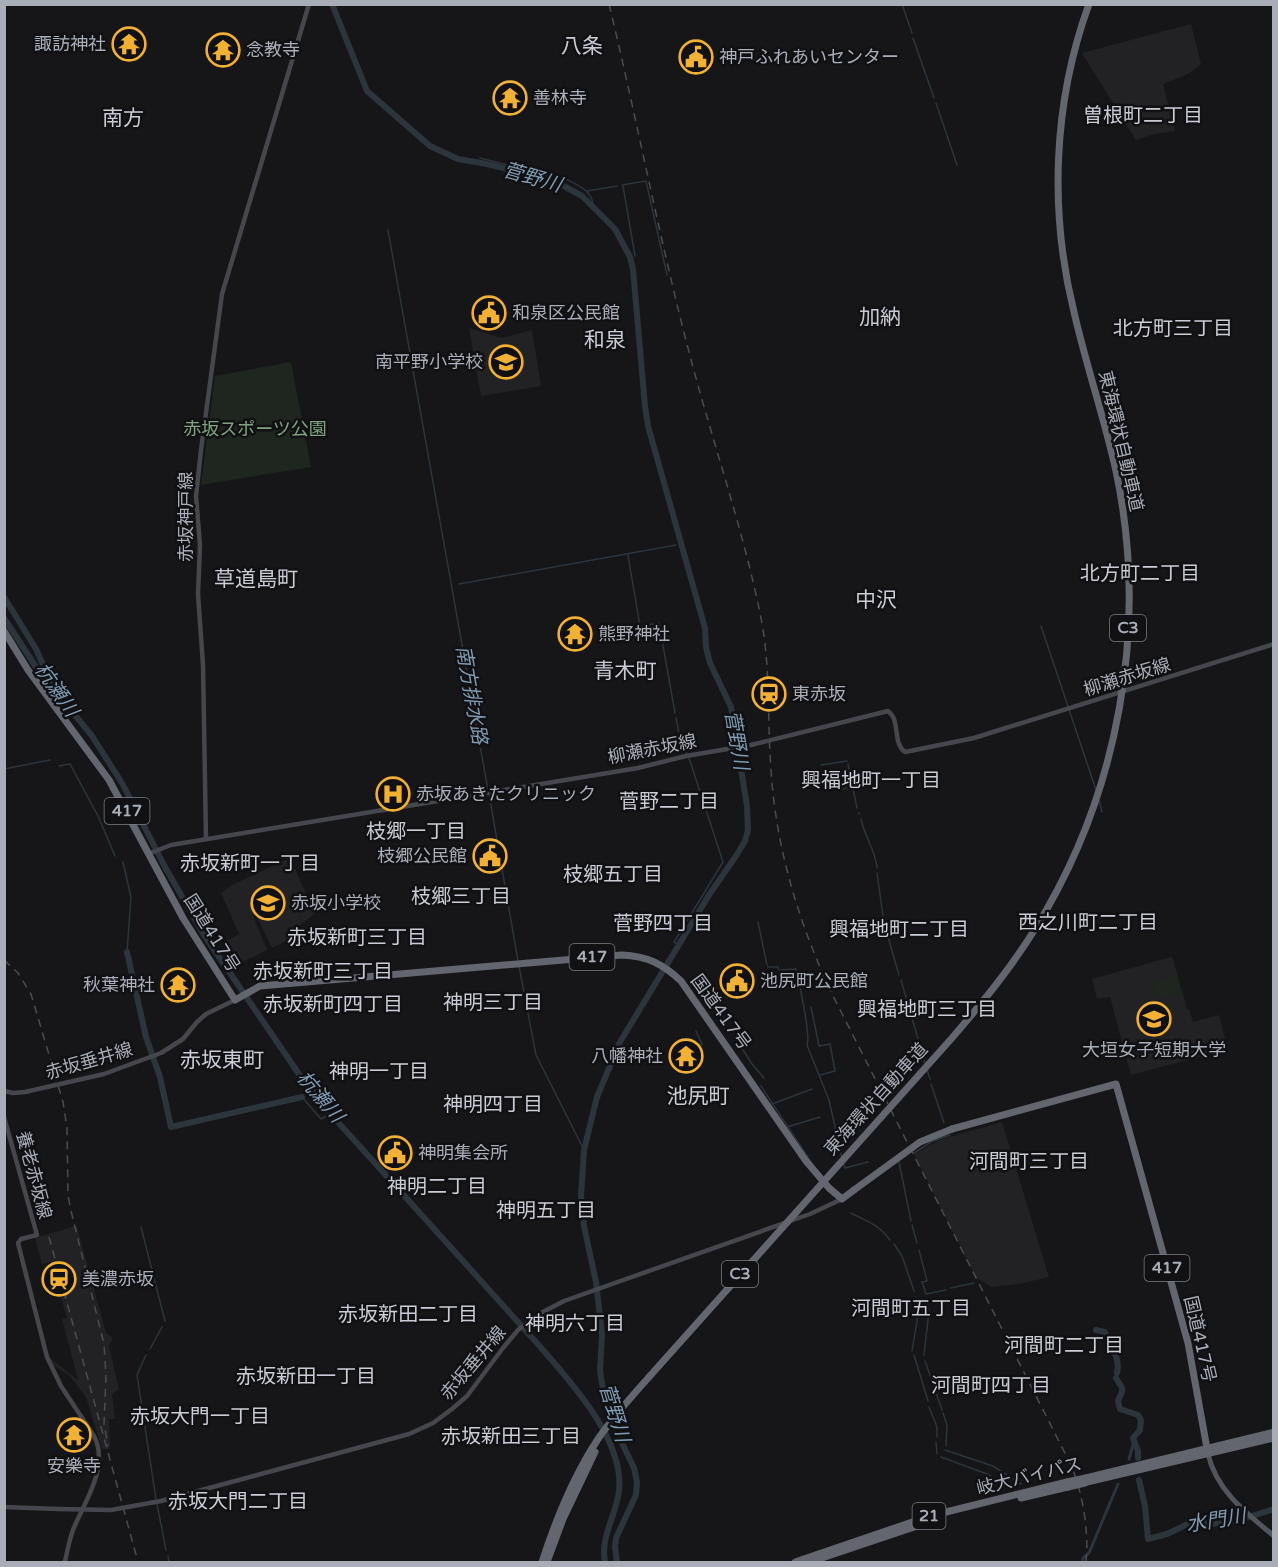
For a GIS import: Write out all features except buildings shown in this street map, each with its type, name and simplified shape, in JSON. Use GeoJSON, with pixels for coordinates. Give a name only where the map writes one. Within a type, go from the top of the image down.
{"type":"FeatureCollection","features":[{"type":"Feature","properties":{"kind":"highway","name":"東海環状自動車道"},"geometry":{"type":"LineString","coordinates":[[542,1563],[558,1516],[581,1468],[605,1430],[648,1377],[952,1038],[999,982],[1053,899],[1084,833],[1114,734],[1126,660],[1129,606],[1127,549],[1116,473],[1067,282],[1061,240],[1058,190],[1060,134],[1069,77],[1089,4]]}},
{"type":"Feature","properties":{"kind":"highway","name":"国道417号"},"geometry":{"type":"LineString","coordinates":[[4,632],[34,679],[109,780],[183,918],[235,1000],[260,986],[622,955],[646,958],[666,967],[681,981],[806,1161],[829,1188],[842,1199],[920,1142],[952,1129],[1116,1084],[1188,1343],[1208,1451]]}},
{"type":"Feature","properties":{"kind":"highway","name":"東海環状自動車道"},"geometry":{"type":"LineString","coordinates":[[548,1563],[563,1519],[596,1451],[648,1377]]}},
{"type":"Feature","properties":{"kind":"highway","name":"岐大バイパス"},"geometry":{"type":"LineString","coordinates":[[1208,1451],[1273,1432]]}},
{"type":"Feature","properties":{"kind":"highway","name":"岐大バイパス"},"geometry":{"type":"LineString","coordinates":[[810,1563],[931,1520],[1208,1451],[1274,1438]]}},
{"type":"Feature","properties":{"kind":"highway","name":"岐大バイパス"},"geometry":{"type":"LineString","coordinates":[[795,1563],[930,1516],[1067,1485]]}},
{"type":"Feature","properties":{"kind":"main road","name":"赤坂神戸線"},"geometry":{"type":"LineString","coordinates":[[206,839],[204,665],[198,594],[200,545],[196,496],[201,450],[222,294],[309,4]]}},
{"type":"Feature","properties":{"kind":"main road","name":"柳瀬赤坂線"},"geometry":{"type":"LineString","coordinates":[[206,839],[638,768],[687,755],[742,746],[818,729],[888,711],[894,716],[901,749],[905,752],[974,738],[1274,644]]}},
{"type":"Feature","properties":{"kind":"main road"},"geometry":{"type":"LineString","coordinates":[[150,854],[163,848],[206,839]]}},
{"type":"Feature","properties":{"kind":"main road","name":"赤坂垂井線"},"geometry":{"type":"LineString","coordinates":[[4,1091],[25,1092],[104,1074],[161,1053],[183,1039],[206,1014],[235,1000]]}},
{"type":"Feature","properties":{"kind":"main road","name":"養老赤坂線"},"geometry":{"type":"LineString","coordinates":[[4,1117],[37,1235],[21,1239],[18,1243],[46,1357],[52,1371],[94,1436],[97,1445],[98,1465],[93,1485],[72,1533],[65,1563]]}},
{"type":"Feature","properties":{"kind":"main road","name":"赤坂垂井線"},"geometry":{"type":"LineString","coordinates":[[4,1507],[111,1510],[161,1501],[409,1434],[434,1423],[467,1396],[507,1342],[539,1314],[564,1301],[810,1214],[842,1199]]}},
{"type":"Feature","properties":{"kind":"main road"},"geometry":{"type":"LineString","coordinates":[[1208,1451],[1213,1471],[1221,1485],[1252,1518],[1274,1536]]}},
{"type":"Feature","properties":{"kind":"shaded area"},"geometry":{"type":"Polygon","coordinates":[[[1191,24],[1201,64],[1188,74],[1163,84],[1175,131],[1136,140],[1082,53],[1191,24]]]}},
{"type":"Feature","properties":{"kind":"shaded area","name":"南平野小学校"},"geometry":{"type":"Polygon","coordinates":[[[469,328],[502,338],[532,330],[541,386],[481,396],[469,328]]]}},
{"type":"Feature","properties":{"kind":"shaded area","name":"赤坂小学校"},"geometry":{"type":"Polygon","coordinates":[[[290,858],[315,914],[290,932],[292,938],[272,948],[256,915],[253,916],[267,950],[236,965],[222,944],[239,934],[221,893],[232,885],[290,858]]]}},
{"type":"Feature","properties":{"kind":"shaded area","name":"大垣女子短期大学"},"geometry":{"type":"Polygon","coordinates":[[[1171,957],[1193,1022],[1219,1015],[1227,1046],[1225,1050],[1131,1075],[1110,997],[1097,999],[1092,979],[1171,957]]]}},
{"type":"Feature","properties":{"kind":"shaded area"},"geometry":{"type":"Polygon","coordinates":[[[1002,1122],[1049,1277],[992,1287],[976,1278],[914,1154],[942,1139],[1002,1122]]]}},
{"type":"Feature","properties":{"kind":"shaded area"},"geometry":{"type":"Polygon","coordinates":[[[77,1227],[106,1333],[113,1338],[109,1346],[119,1389],[112,1394],[115,1419],[109,1419],[110,1449],[102,1449],[86,1397],[70,1376],[50,1363],[50,1358],[78,1380],[62,1319],[67,1318],[51,1262],[42,1264],[35,1238],[77,1227]]]}},
{"type":"Feature","properties":{"kind":"green space","name":"赤坂スポーツ公園"},"geometry":{"type":"Polygon","coordinates":[[[291,362],[311,467],[201,485],[215,376],[291,362]]]}},
{"type":"Feature","properties":{"kind":"green space"},"geometry":{"type":"Polygon","coordinates":[[[850,773],[853,790],[823,790],[822,777],[850,773]]]}},
{"type":"Feature","properties":{"kind":"green space"},"geometry":{"type":"Polygon","coordinates":[[[1177,976],[1181,992],[1157,999],[1152,983],[1177,976]]]}},
{"type":"Feature","properties":{"kind":"waterway","name":"菅野川"},"geometry":{"type":"LineString","coordinates":[[332,4],[367,91],[430,146],[458,159],[553,180],[582,196],[615,229],[630,257],[633,269],[648,426],[705,628],[710,663],[731,707],[747,806],[748,830],[745,841],[709,895],[620,1042],[597,1097],[584,1150],[581,1196],[584,1226],[596,1282],[602,1335],[600,1371],[603,1390],[622,1443],[634,1468],[637,1482],[636,1495],[616,1538],[617,1562]]}},
{"type":"Feature","properties":{"kind":"waterway"},"geometry":{"type":"LineString","coordinates":[[902,4],[912,33]]}},
{"type":"Feature","properties":{"kind":"waterway"},"geometry":{"type":"LineString","coordinates":[[913,38],[934,98]]}},
{"type":"Feature","properties":{"kind":"waterway"},"geometry":{"type":"LineString","coordinates":[[936,103],[957,165]]}},
{"type":"Feature","properties":{"kind":"waterway","name":"菅野川"},"geometry":{"type":"LineString","coordinates":[[480,158],[568,180],[588,193],[593,206]]}},
{"type":"Feature","properties":{"kind":"waterway"},"geometry":{"type":"LineString","coordinates":[[622,185],[646,181],[667,275]]}},
{"type":"Feature","properties":{"kind":"waterway"},"geometry":{"type":"LineString","coordinates":[[587,191],[617,186]]}},
{"type":"Feature","properties":{"kind":"waterway"},"geometry":{"type":"LineString","coordinates":[[623,186],[635,256]]}},
{"type":"Feature","properties":{"kind":"waterway","name":"南方排水路"},"geometry":{"type":"LineString","coordinates":[[388,230],[488,790]]}},
{"type":"Feature","properties":{"kind":"waterway"},"geometry":{"type":"LineString","coordinates":[[459,584],[676,545]]}},
{"type":"Feature","properties":{"kind":"waterway"},"geometry":{"type":"LineString","coordinates":[[628,555],[640,626]]}},
{"type":"Feature","properties":{"kind":"waterway"},"geometry":{"type":"LineString","coordinates":[[4,597],[36,649],[50,680]]}},
{"type":"Feature","properties":{"kind":"waterway","name":"杭瀬川"},"geometry":{"type":"LineString","coordinates":[[4,618],[36,667],[92,736],[122,783],[165,867],[204,935],[303,1080],[337,1121],[549,1357],[592,1411],[613,1451],[618,1471],[619,1491],[606,1535],[605,1562]]}},
{"type":"Feature","properties":{"kind":"waterway"},"geometry":{"type":"LineString","coordinates":[[608,632],[659,623],[675,713]]}},
{"type":"Feature","properties":{"kind":"waterway"},"geometry":{"type":"LineString","coordinates":[[1041,626],[1096,790]]}},
{"type":"Feature","properties":{"kind":"waterway"},"geometry":{"type":"LineString","coordinates":[[676,718],[681,744],[687,754]]}},
{"type":"Feature","properties":{"kind":"waterway"},"geometry":{"type":"LineString","coordinates":[[679,945],[674,942],[723,862],[689,758]]}},
{"type":"Feature","properties":{"kind":"waterway"},"geometry":{"type":"LineString","coordinates":[[4,769],[50,760]]}},
{"type":"Feature","properties":{"kind":"waterway"},"geometry":{"type":"LineString","coordinates":[[821,765],[847,761]]}},
{"type":"Feature","properties":{"kind":"waterway"},"geometry":{"type":"LineString","coordinates":[[59,766],[70,764],[98,816],[115,856]]}},
{"type":"Feature","properties":{"kind":"waterway"},"geometry":{"type":"LineString","coordinates":[[848,764],[857,808]]}},
{"type":"Feature","properties":{"kind":"waterway","name":"南方排水路"},"geometry":{"type":"LineString","coordinates":[[489,794],[518,961]]}},
{"type":"Feature","properties":{"kind":"waterway"},"geometry":{"type":"LineString","coordinates":[[1099,800],[1102,812]]}},
{"type":"Feature","properties":{"kind":"waterway"},"geometry":{"type":"LineString","coordinates":[[861,819],[877,868]]}},
{"type":"Feature","properties":{"kind":"waterway"},"geometry":{"type":"LineString","coordinates":[[123,862],[131,897],[127,952]]}},
{"type":"Feature","properties":{"kind":"waterway"},"geometry":{"type":"LineString","coordinates":[[877,873],[884,923],[899,975]]}},
{"type":"Feature","properties":{"kind":"waterway"},"geometry":{"type":"LineString","coordinates":[[758,922],[767,965]]}},
{"type":"Feature","properties":{"kind":"waterway"},"geometry":{"type":"LineString","coordinates":[[127,952],[146,1037],[160,1077],[171,1127],[302,1097]]}},
{"type":"Feature","properties":{"kind":"waterway","name":"南方排水路"},"geometry":{"type":"LineString","coordinates":[[519,966],[536,1055],[584,1150]]}},
{"type":"Feature","properties":{"kind":"waterway"},"geometry":{"type":"LineString","coordinates":[[768,967],[778,967],[779,970]]}},
{"type":"Feature","properties":{"kind":"waterway"},"geometry":{"type":"LineString","coordinates":[[781,970],[796,969],[806,1020],[807,1045],[829,1100],[842,1158]]}},
{"type":"Feature","properties":{"kind":"waterway"},"geometry":{"type":"LineString","coordinates":[[901,980],[925,1063]]}},
{"type":"Feature","properties":{"kind":"waterway"},"geometry":{"type":"LineString","coordinates":[[811,1007],[819,1046],[830,1044],[835,1071],[820,1075]]}},
{"type":"Feature","properties":{"kind":"waterway"},"geometry":{"type":"LineString","coordinates":[[675,1046],[702,1044],[696,1031]]}},
{"type":"Feature","properties":{"kind":"waterway"},"geometry":{"type":"LineString","coordinates":[[735,1037],[764,1078]]}},
{"type":"Feature","properties":{"kind":"waterway"},"geometry":{"type":"LineString","coordinates":[[927,1070],[930,1079]]}},
{"type":"Feature","properties":{"kind":"waterway"},"geometry":{"type":"LineString","coordinates":[[931,1084],[944,1123]]}},
{"type":"Feature","properties":{"kind":"waterway"},"geometry":{"type":"LineString","coordinates":[[761,1086],[813,1165]]}},
{"type":"Feature","properties":{"kind":"waterway"},"geometry":{"type":"LineString","coordinates":[[772,1104],[812,1089]]}},
{"type":"Feature","properties":{"kind":"waterway"},"geometry":{"type":"LineString","coordinates":[[302,1097],[321,1119],[331,1113]]}},
{"type":"Feature","properties":{"kind":"waterway"},"geometry":{"type":"LineString","coordinates":[[787,1127],[820,1117]]}},
{"type":"Feature","properties":{"kind":"waterway"},"geometry":{"type":"LineString","coordinates":[[914,1153],[931,1142],[950,1135]]}},
{"type":"Feature","properties":{"kind":"waterway"},"geometry":{"type":"LineString","coordinates":[[843,1162],[845,1168],[868,1162]]}},
{"type":"Feature","properties":{"kind":"waterway"},"geometry":{"type":"LineString","coordinates":[[899,1162],[911,1221]]}},
{"type":"Feature","properties":{"kind":"waterway"},"geometry":{"type":"LineString","coordinates":[[851,1213],[877,1227],[890,1240]]}},
{"type":"Feature","properties":{"kind":"waterway"},"geometry":{"type":"LineString","coordinates":[[912,1225],[917,1243]]}},
{"type":"Feature","properties":{"kind":"waterway"},"geometry":{"type":"LineString","coordinates":[[141,1227],[165,1321]]}},
{"type":"Feature","properties":{"kind":"waterway"},"geometry":{"type":"LineString","coordinates":[[894,1244],[902,1256],[914,1291]]}},
{"type":"Feature","properties":{"kind":"waterway"},"geometry":{"type":"LineString","coordinates":[[919,1250],[927,1281],[922,1282],[926,1294],[946,1290]]}},
{"type":"Feature","properties":{"kind":"waterway"},"geometry":{"type":"LineString","coordinates":[[951,1288],[974,1283]]}},
{"type":"Feature","properties":{"kind":"waterway"},"geometry":{"type":"LineString","coordinates":[[912,1351],[918,1315],[916,1297]]}},
{"type":"Feature","properties":{"kind":"waterway"},"geometry":{"type":"LineString","coordinates":[[924,1355],[929,1311],[927,1299]]}},
{"type":"Feature","properties":{"kind":"waterway"},"geometry":{"type":"LineString","coordinates":[[150,1349],[162,1327]]}},
{"type":"Feature","properties":{"kind":"waterway","name":"水門川"},"geometry":{"type":"LineString","coordinates":[[1096,1330],[1105,1332],[1116,1357],[1117,1373]]}},
{"type":"Feature","properties":{"kind":"waterway"},"geometry":{"type":"LineString","coordinates":[[146,1355],[137,1375],[156,1499]]}},
{"type":"Feature","properties":{"kind":"waterway"},"geometry":{"type":"LineString","coordinates":[[914,1355],[928,1401]]}},
{"type":"Feature","properties":{"kind":"waterway"},"geometry":{"type":"LineString","coordinates":[[925,1361],[942,1410]]}},
{"type":"Feature","properties":{"kind":"waterway","name":"水門川"},"geometry":{"type":"LineString","coordinates":[[1116,1378],[1122,1389],[1118,1401],[1120,1409],[1138,1415],[1141,1420],[1140,1430],[1133,1438],[1138,1458]]}},
{"type":"Feature","properties":{"kind":"waterway"},"geometry":{"type":"LineString","coordinates":[[929,1407],[937,1427],[937,1437]]}},
{"type":"Feature","properties":{"kind":"waterway"},"geometry":{"type":"LineString","coordinates":[[943,1413],[947,1425],[946,1446]]}},
{"type":"Feature","properties":{"kind":"waterway"},"geometry":{"type":"LineString","coordinates":[[1129,1459],[1134,1441]]}},
{"type":"Feature","properties":{"kind":"waterway"},"geometry":{"type":"LineString","coordinates":[[936,1442],[937,1454]]}},
{"type":"Feature","properties":{"kind":"waterway"},"geometry":{"type":"LineString","coordinates":[[945,1450],[993,1466],[1021,1484]]}},
{"type":"Feature","properties":{"kind":"waterway"},"geometry":{"type":"LineString","coordinates":[[941,1457],[987,1474],[1010,1488]]}},
{"type":"Feature","properties":{"kind":"waterway","name":"水門川"},"geometry":{"type":"LineString","coordinates":[[1139,1480],[1145,1506],[1148,1539],[1167,1534],[1196,1520],[1203,1523],[1223,1523],[1274,1509]]}},
{"type":"Feature","properties":{"kind":"waterway"},"geometry":{"type":"LineString","coordinates":[[1083,1562],[1118,1484]]}},
{"type":"Feature","properties":{"kind":"waterway"},"geometry":{"type":"LineString","coordinates":[[157,1504],[166,1550]]}},
{"type":"Feature","properties":{"kind":"waterway"},"geometry":{"type":"LineString","coordinates":[[168,1556],[169,1562]]}},
{"type":"Feature","properties":{"kind":"railway"},"geometry":{"type":"LineString","coordinates":[[609,4],[678,309],[754,584],[766,656],[774,799],[790,883],[818,964],[830,990],[1071,1465],[1084,1513],[1087,1538],[1086,1562]]}},
{"type":"Feature","properties":{"kind":"railway"},"geometry":{"type":"LineString","coordinates":[[4,960],[18,973],[31,994],[63,1102],[67,1128],[68,1196],[104,1344],[106,1376],[104,1424],[108,1446]]}},
{"type":"Feature","properties":{"kind":"railway"},"geometry":{"type":"LineString","coordinates":[[49,1237],[138,1562]]}},
{"type":"Feature","properties":{"kind":"place","name":"諏訪神社"},"geometry":{"type":"Point","coordinates":[129,44]}},
{"type":"Feature","properties":{"kind":"place","name":"念教寺"},"geometry":{"type":"Point","coordinates":[223,50]}},
{"type":"Feature","properties":{"kind":"place","name":"神戸ふれあいセンター"},"geometry":{"type":"Point","coordinates":[696,57]}},
{"type":"Feature","properties":{"kind":"place","name":"善林寺"},"geometry":{"type":"Point","coordinates":[510,98]}},
{"type":"Feature","properties":{"kind":"place","name":"和泉区公民館"},"geometry":{"type":"Point","coordinates":[489,313]}},
{"type":"Feature","properties":{"kind":"place","name":"南平野小学校"},"geometry":{"type":"Point","coordinates":[506,362]}},
{"type":"Feature","properties":{"kind":"place","name":"熊野神社"},"geometry":{"type":"Point","coordinates":[575,634]}},
{"type":"Feature","properties":{"kind":"place","name":"東赤坂"},"geometry":{"type":"Point","coordinates":[769,694]}},
{"type":"Feature","properties":{"kind":"place","name":"赤坂あきたクリニック"},"geometry":{"type":"Point","coordinates":[393,794]}},
{"type":"Feature","properties":{"kind":"place","name":"枝郷公民館"},"geometry":{"type":"Point","coordinates":[490,856]}},
{"type":"Feature","properties":{"kind":"place","name":"赤坂小学校"},"geometry":{"type":"Point","coordinates":[268,903]}},
{"type":"Feature","properties":{"kind":"place","name":"池尻町公民館"},"geometry":{"type":"Point","coordinates":[737,981]}},
{"type":"Feature","properties":{"kind":"place","name":"秋葉神社"},"geometry":{"type":"Point","coordinates":[178,985]}},
{"type":"Feature","properties":{"kind":"place","name":"大垣女子短期大学"},"geometry":{"type":"Point","coordinates":[1154,1019]}},
{"type":"Feature","properties":{"kind":"place","name":"八幡神社"},"geometry":{"type":"Point","coordinates":[686,1056]}},
{"type":"Feature","properties":{"kind":"place","name":"神明集会所"},"geometry":{"type":"Point","coordinates":[395,1153]}},
{"type":"Feature","properties":{"kind":"place","name":"美濃赤坂"},"geometry":{"type":"Point","coordinates":[59,1279]}},
{"type":"Feature","properties":{"kind":"place","name":"安樂寺"},"geometry":{"type":"Point","coordinates":[74,1435]}},
{"type":"Feature","properties":{"kind":"district","name":"八条"},"geometry":{"type":"Point","coordinates":[582,46]}},
{"type":"Feature","properties":{"kind":"district","name":"曽根町二丁目"},"geometry":{"type":"Point","coordinates":[1143,116]}},
{"type":"Feature","properties":{"kind":"district","name":"南方"},"geometry":{"type":"Point","coordinates":[123,118]}},
{"type":"Feature","properties":{"kind":"district","name":"加納"},"geometry":{"type":"Point","coordinates":[880,317]}},
{"type":"Feature","properties":{"kind":"district","name":"北方町三丁目"},"geometry":{"type":"Point","coordinates":[1173,329]}},
{"type":"Feature","properties":{"kind":"district","name":"和泉"},"geometry":{"type":"Point","coordinates":[605,340]}},
{"type":"Feature","properties":{"kind":"district","name":"北方町二丁目"},"geometry":{"type":"Point","coordinates":[1140,574]}},
{"type":"Feature","properties":{"kind":"district","name":"草道島町"},"geometry":{"type":"Point","coordinates":[256,579]}},
{"type":"Feature","properties":{"kind":"district","name":"中沢"},"geometry":{"type":"Point","coordinates":[876,600]}},
{"type":"Feature","properties":{"kind":"district","name":"青木町"},"geometry":{"type":"Point","coordinates":[625,671]}},
{"type":"Feature","properties":{"kind":"district","name":"興福地町一丁目"},"geometry":{"type":"Point","coordinates":[871,781]}},
{"type":"Feature","properties":{"kind":"district","name":"菅野二丁目"},"geometry":{"type":"Point","coordinates":[669,802]}},
{"type":"Feature","properties":{"kind":"district","name":"枝郷一丁目"},"geometry":{"type":"Point","coordinates":[416,832]}},
{"type":"Feature","properties":{"kind":"district","name":"赤坂新町一丁目"},"geometry":{"type":"Point","coordinates":[250,864]}},
{"type":"Feature","properties":{"kind":"district","name":"枝郷五丁目"},"geometry":{"type":"Point","coordinates":[613,875]}},
{"type":"Feature","properties":{"kind":"district","name":"枝郷三丁目"},"geometry":{"type":"Point","coordinates":[461,897]}},
{"type":"Feature","properties":{"kind":"district","name":"西之川町二丁目"},"geometry":{"type":"Point","coordinates":[1088,923]}},
{"type":"Feature","properties":{"kind":"district","name":"菅野四丁目"},"geometry":{"type":"Point","coordinates":[663,924]}},
{"type":"Feature","properties":{"kind":"district","name":"興福地町二丁目"},"geometry":{"type":"Point","coordinates":[899,930]}},
{"type":"Feature","properties":{"kind":"district","name":"赤坂新町三丁目"},"geometry":{"type":"Point","coordinates":[357,938]}},
{"type":"Feature","properties":{"kind":"district","name":"赤坂新町三丁目"},"geometry":{"type":"Point","coordinates":[323,972]}},
{"type":"Feature","properties":{"kind":"district","name":"神明三丁目"},"geometry":{"type":"Point","coordinates":[493,1003]}},
{"type":"Feature","properties":{"kind":"district","name":"赤坂新町四丁目"},"geometry":{"type":"Point","coordinates":[333,1005]}},
{"type":"Feature","properties":{"kind":"district","name":"興福地町三丁目"},"geometry":{"type":"Point","coordinates":[927,1010]}},
{"type":"Feature","properties":{"kind":"district","name":"赤坂東町"},"geometry":{"type":"Point","coordinates":[222,1060]}},
{"type":"Feature","properties":{"kind":"district","name":"神明一丁目"},"geometry":{"type":"Point","coordinates":[379,1072]}},
{"type":"Feature","properties":{"kind":"district","name":"池尻町"},"geometry":{"type":"Point","coordinates":[698,1096]}},
{"type":"Feature","properties":{"kind":"district","name":"神明四丁目"},"geometry":{"type":"Point","coordinates":[493,1105]}},
{"type":"Feature","properties":{"kind":"district","name":"河間町三丁目"},"geometry":{"type":"Point","coordinates":[1029,1162]}},
{"type":"Feature","properties":{"kind":"district","name":"神明二丁目"},"geometry":{"type":"Point","coordinates":[437,1187]}},
{"type":"Feature","properties":{"kind":"district","name":"神明五丁目"},"geometry":{"type":"Point","coordinates":[546,1211]}},
{"type":"Feature","properties":{"kind":"district","name":"河間町五丁目"},"geometry":{"type":"Point","coordinates":[911,1309]}},
{"type":"Feature","properties":{"kind":"district","name":"赤坂新田二丁目"},"geometry":{"type":"Point","coordinates":[408,1315]}},
{"type":"Feature","properties":{"kind":"district","name":"神明六丁目"},"geometry":{"type":"Point","coordinates":[575,1324]}},
{"type":"Feature","properties":{"kind":"district","name":"河間町二丁目"},"geometry":{"type":"Point","coordinates":[1064,1346]}},
{"type":"Feature","properties":{"kind":"district","name":"赤坂新田一丁目"},"geometry":{"type":"Point","coordinates":[306,1377]}},
{"type":"Feature","properties":{"kind":"district","name":"河間町四丁目"},"geometry":{"type":"Point","coordinates":[991,1386]}},
{"type":"Feature","properties":{"kind":"district","name":"赤坂大門一丁目"},"geometry":{"type":"Point","coordinates":[200,1417]}},
{"type":"Feature","properties":{"kind":"district","name":"赤坂新田三丁目"},"geometry":{"type":"Point","coordinates":[511,1437]}},
{"type":"Feature","properties":{"kind":"district","name":"赤坂大門二丁目"},"geometry":{"type":"Point","coordinates":[238,1502]}}]}
